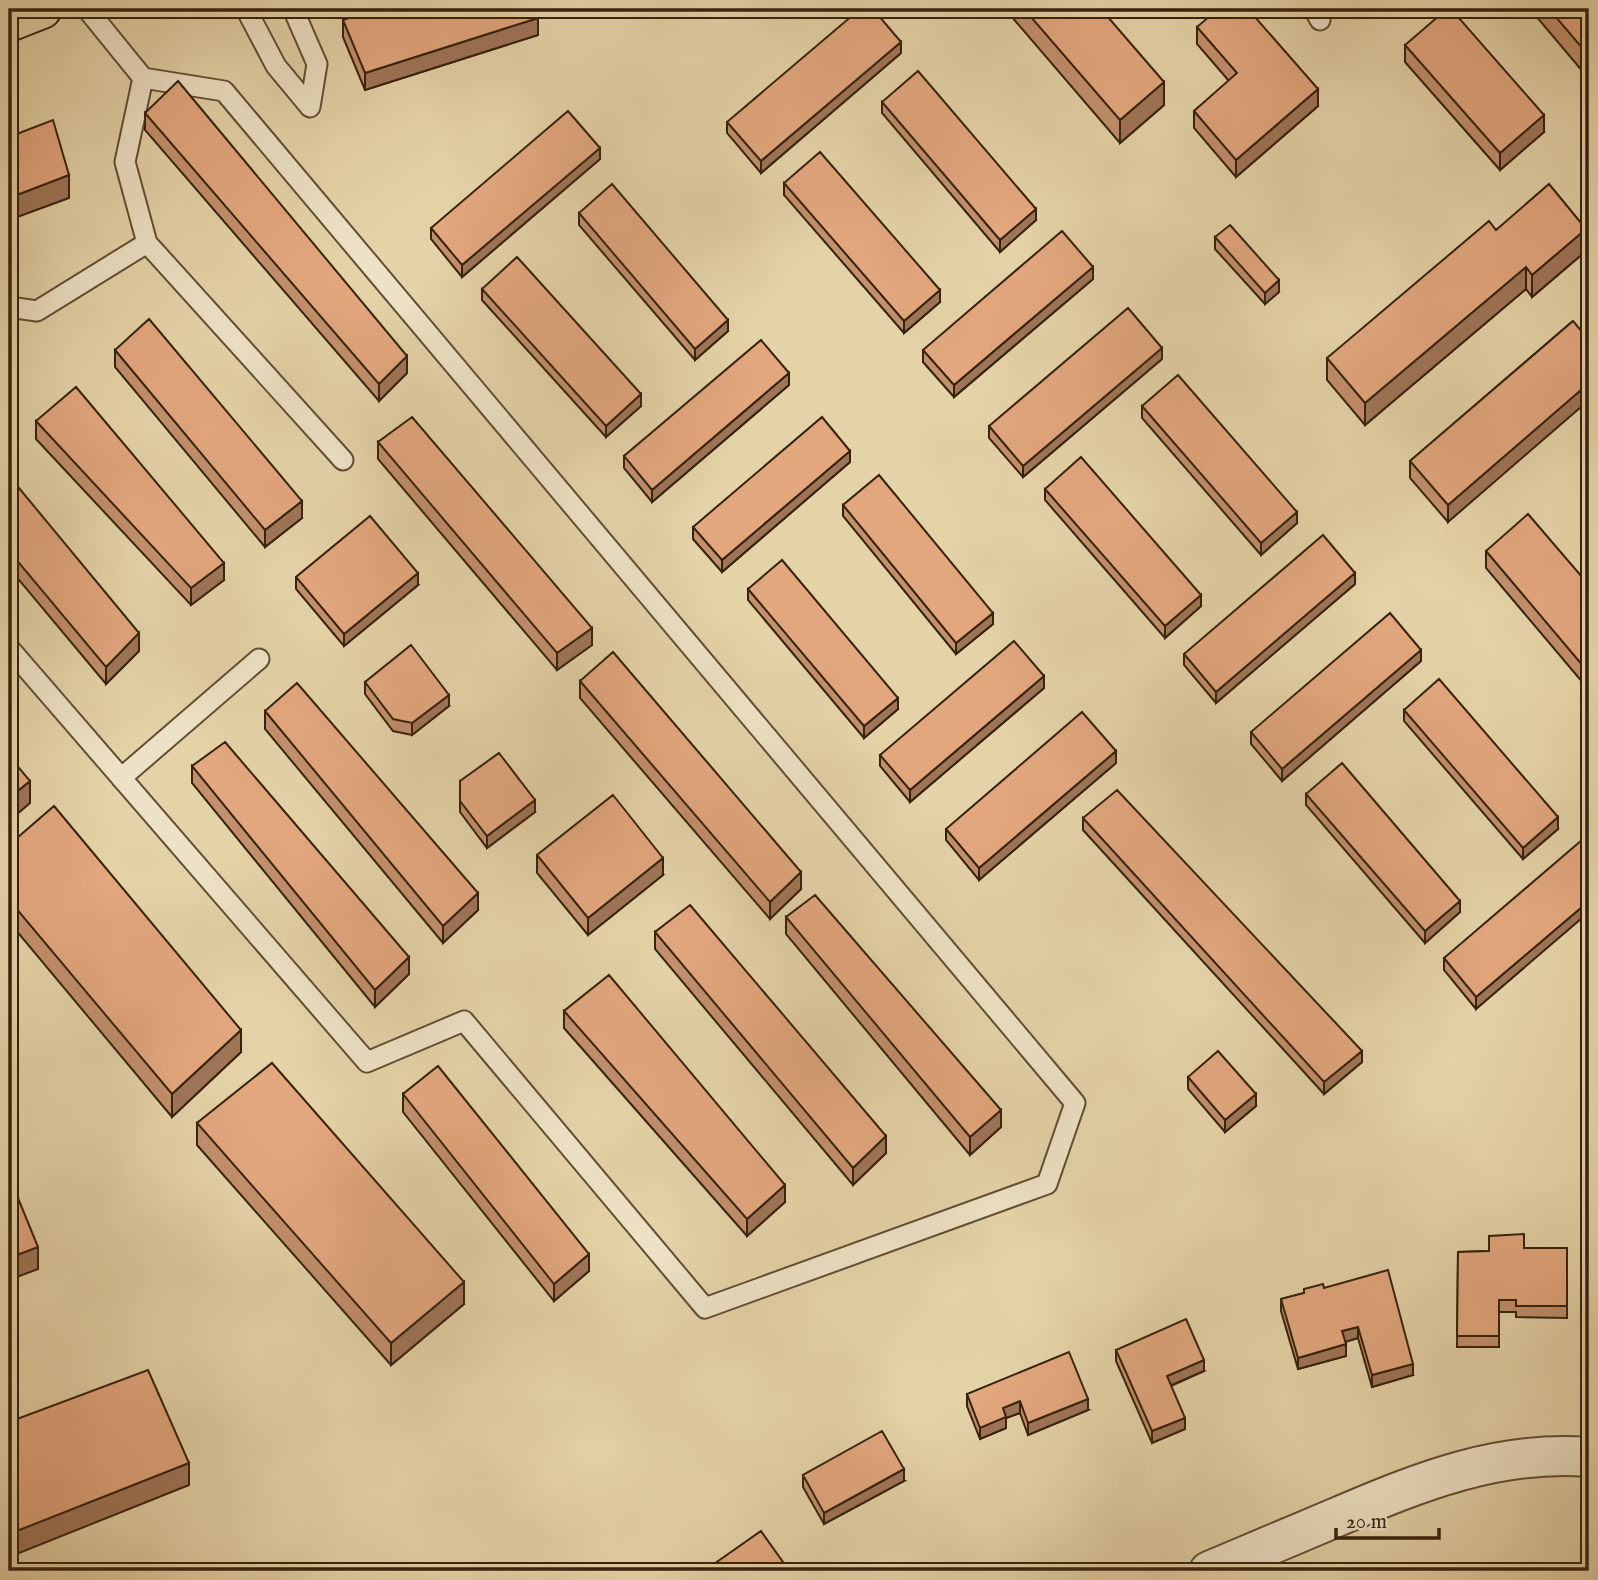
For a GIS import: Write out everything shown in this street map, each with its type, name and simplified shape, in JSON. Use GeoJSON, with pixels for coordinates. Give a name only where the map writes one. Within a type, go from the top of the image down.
{"type":"FeatureCollection","features":[{"type":"Feature","properties":{"kind":"main road"},"geometry":{"type":"LineString","coordinates":[[9,22],[42,9]]}},
{"type":"Feature","properties":{"kind":"street"},"geometry":{"type":"LineString","coordinates":[[1209,1571],[1419,1482],[1493,1462],[1589,1457]]}},
{"type":"Feature","properties":{"kind":"lane"},"geometry":{"type":"LineString","coordinates":[[9,648],[367,1062],[464,1021],[705,1308],[1047,1184],[1075,1103],[224,91],[143,78],[88,9]]}},
{"type":"Feature","properties":{"kind":"lane"},"geometry":{"type":"LineString","coordinates":[[246,9],[276,66],[310,107],[317,64],[293,9]]}},
{"type":"Feature","properties":{"kind":"lane"},"geometry":{"type":"LineString","coordinates":[[143,78],[125,162],[148,243],[343,460]]}},
{"type":"Feature","properties":{"kind":"lane"},"geometry":{"type":"LineString","coordinates":[[9,307],[37,310],[148,243]]}},
{"type":"Feature","properties":{"kind":"lane"},"geometry":{"type":"LineString","coordinates":[[121,778],[259,659]]}},
{"type":"Feature","properties":{"kind":"building"},"geometry":{"type":"Polygon","coordinates":[[[377,9],[535,9],[538,18],[365,73],[343,20],[377,9]]]}},
{"type":"Feature","properties":{"kind":"building"},"geometry":{"type":"Polygon","coordinates":[[[860,9],[873,9],[901,42],[761,161],[727,122],[860,9]]]}},
{"type":"Feature","properties":{"kind":"building"},"geometry":{"type":"Polygon","coordinates":[[[1024,9],[1101,9],[1164,82],[1120,120],[1024,9]]]}},
{"type":"Feature","properties":{"kind":"building"},"geometry":{"type":"Polygon","coordinates":[[[1218,9],[1248,9],[1318,89],[1236,160],[1194,111],[1237,73],[1197,27],[1218,9]]]}},
{"type":"Feature","properties":{"kind":"building"},"geometry":{"type":"Polygon","coordinates":[[[1447,9],[1451,9],[1544,115],[1500,153],[1405,45],[1447,9]]]}},
{"type":"Feature","properties":{"kind":"building"},"geometry":{"type":"Polygon","coordinates":[[[1549,9],[1589,9],[1589,56],[1549,9]]]}},
{"type":"Feature","properties":{"kind":"building"},"geometry":{"type":"Polygon","coordinates":[[[918,71],[1036,209],[1000,240],[882,102],[918,71]]]}},
{"type":"Feature","properties":{"kind":"building"},"geometry":{"type":"Polygon","coordinates":[[[178,81],[407,356],[379,384],[145,113],[178,81]]]}},
{"type":"Feature","properties":{"kind":"building"},"geometry":{"type":"Polygon","coordinates":[[[568,111],[600,148],[462,265],[431,228],[568,111]]]}},
{"type":"Feature","properties":{"kind":"building"},"geometry":{"type":"Polygon","coordinates":[[[53,120],[69,175],[9,198],[9,137],[53,120]]]}},
{"type":"Feature","properties":{"kind":"building"},"geometry":{"type":"Polygon","coordinates":[[[820,152],[940,290],[904,321],[784,183],[820,152]]]}},
{"type":"Feature","properties":{"kind":"building"},"geometry":{"type":"Polygon","coordinates":[[[612,184],[728,320],[695,349],[579,213],[612,184]]]}},
{"type":"Feature","properties":{"kind":"building"},"geometry":{"type":"Polygon","coordinates":[[[1549,184],[1586,229],[1532,275],[1526,267],[1365,403],[1327,358],[1489,221],[1496,230],[1549,184]]]}},
{"type":"Feature","properties":{"kind":"building"},"geometry":{"type":"Polygon","coordinates":[[[1230,225],[1279,280],[1265,293],[1215,237],[1230,225]]]}},
{"type":"Feature","properties":{"kind":"building"},"geometry":{"type":"Polygon","coordinates":[[[1062,231],[1093,267],[954,385],[923,350],[1062,231]]]}},
{"type":"Feature","properties":{"kind":"building"},"geometry":{"type":"Polygon","coordinates":[[[517,257],[641,394],[606,426],[482,289],[517,257]]]}},
{"type":"Feature","properties":{"kind":"building"},"geometry":{"type":"Polygon","coordinates":[[[1128,308],[1162,348],[1023,466],[989,426],[1128,308]]]}},
{"type":"Feature","properties":{"kind":"building"},"geometry":{"type":"Polygon","coordinates":[[[149,319],[302,501],[265,530],[115,350],[149,319]]]}},
{"type":"Feature","properties":{"kind":"building"},"geometry":{"type":"Polygon","coordinates":[[[1573,321],[1589,340],[1589,383],[1448,505],[1410,461],[1573,321]]]}},
{"type":"Feature","properties":{"kind":"building"},"geometry":{"type":"Polygon","coordinates":[[[761,340],[789,373],[652,490],[624,456],[761,340]]]}},
{"type":"Feature","properties":{"kind":"building"},"geometry":{"type":"Polygon","coordinates":[[[1178,375],[1297,512],[1261,543],[1142,406],[1178,375]]]}},
{"type":"Feature","properties":{"kind":"building"},"geometry":{"type":"Polygon","coordinates":[[[76,387],[224,563],[191,588],[36,421],[76,387]]]}},
{"type":"Feature","properties":{"kind":"building"},"geometry":{"type":"Polygon","coordinates":[[[412,417],[592,628],[557,653],[378,442],[412,417]]]}},
{"type":"Feature","properties":{"kind":"building"},"geometry":{"type":"Polygon","coordinates":[[[822,417],[850,451],[722,560],[693,527],[822,417]]]}},
{"type":"Feature","properties":{"kind":"building"},"geometry":{"type":"Polygon","coordinates":[[[1081,457],[1201,595],[1165,626],[1045,489],[1081,457]]]}},
{"type":"Feature","properties":{"kind":"building"},"geometry":{"type":"Polygon","coordinates":[[[879,475],[993,613],[956,643],[843,505],[879,475]]]}},
{"type":"Feature","properties":{"kind":"building"},"geometry":{"type":"Polygon","coordinates":[[[9,476],[139,633],[106,667],[9,551],[9,476]]]}},
{"type":"Feature","properties":{"kind":"building"},"geometry":{"type":"Polygon","coordinates":[[[1528,514],[1589,585],[1589,673],[1486,551],[1528,514]]]}},
{"type":"Feature","properties":{"kind":"building"},"geometry":{"type":"Polygon","coordinates":[[[370,516],[418,573],[344,634],[296,577],[370,516]]]}},
{"type":"Feature","properties":{"kind":"building"},"geometry":{"type":"Polygon","coordinates":[[[1323,535],[1355,573],[1216,692],[1184,654],[1323,535]]]}},
{"type":"Feature","properties":{"kind":"building"},"geometry":{"type":"Polygon","coordinates":[[[782,560],[898,698],[864,726],[748,589],[782,560]]]}},
{"type":"Feature","properties":{"kind":"building"},"geometry":{"type":"Polygon","coordinates":[[[1390,613],[1421,650],[1282,769],[1251,732],[1390,613]]]}},
{"type":"Feature","properties":{"kind":"building"},"geometry":{"type":"Polygon","coordinates":[[[1014,641],[1044,676],[910,790],[880,755],[1014,641]]]}},
{"type":"Feature","properties":{"kind":"building"},"geometry":{"type":"Polygon","coordinates":[[[411,645],[449,695],[412,723],[393,719],[365,682],[411,645]]]}},
{"type":"Feature","properties":{"kind":"building"},"geometry":{"type":"Polygon","coordinates":[[[613,652],[801,872],[770,902],[580,681],[613,652]]]}},
{"type":"Feature","properties":{"kind":"building"},"geometry":{"type":"Polygon","coordinates":[[[1439,679],[1558,817],[1523,848],[1404,710],[1439,679]]]}},
{"type":"Feature","properties":{"kind":"building"},"geometry":{"type":"Polygon","coordinates":[[[297,683],[478,893],[443,926],[265,711],[297,683]]]}},
{"type":"Feature","properties":{"kind":"building"},"geometry":{"type":"Polygon","coordinates":[[[1082,712],[1116,751],[979,868],[946,829],[1082,712]]]}},
{"type":"Feature","properties":{"kind":"building"},"geometry":{"type":"Polygon","coordinates":[[[225,742],[409,957],[375,990],[192,766],[225,742]]]}},
{"type":"Feature","properties":{"kind":"building"},"geometry":{"type":"Polygon","coordinates":[[[499,753],[535,800],[487,836],[460,801],[460,781],[499,753]]]}},
{"type":"Feature","properties":{"kind":"building"},"geometry":{"type":"Polygon","coordinates":[[[9,756],[30,781],[9,798],[9,756]]]}},
{"type":"Feature","properties":{"kind":"building"},"geometry":{"type":"Polygon","coordinates":[[[1342,763],[1460,901],[1425,931],[1306,794],[1342,763]]]}},
{"type":"Feature","properties":{"kind":"building"},"geometry":{"type":"Polygon","coordinates":[[[1117,790],[1362,1051],[1324,1082],[1083,818],[1117,790]]]}},
{"type":"Feature","properties":{"kind":"building"},"geometry":{"type":"Polygon","coordinates":[[[613,795],[663,858],[588,918],[537,855],[613,795]]]}},
{"type":"Feature","properties":{"kind":"building"},"geometry":{"type":"Polygon","coordinates":[[[54,806],[241,1030],[172,1094],[9,900],[9,845],[54,806]]]}},
{"type":"Feature","properties":{"kind":"building"},"geometry":{"type":"Polygon","coordinates":[[[1582,840],[1589,849],[1589,901],[1476,997],[1444,958],[1582,840]]]}},
{"type":"Feature","properties":{"kind":"building"},"geometry":{"type":"Polygon","coordinates":[[[815,895],[1001,1110],[970,1137],[786,917],[815,895]]]}},
{"type":"Feature","properties":{"kind":"building"},"geometry":{"type":"Polygon","coordinates":[[[690,905],[886,1136],[853,1168],[655,932],[690,905]]]}},
{"type":"Feature","properties":{"kind":"building"},"geometry":{"type":"Polygon","coordinates":[[[609,975],[785,1185],[747,1219],[564,1011],[609,975]]]}},
{"type":"Feature","properties":{"kind":"building"},"geometry":{"type":"Polygon","coordinates":[[[1218,1051],[1256,1094],[1225,1120],[1188,1077],[1218,1051]]]}},
{"type":"Feature","properties":{"kind":"building"},"geometry":{"type":"Polygon","coordinates":[[[272,1063],[464,1282],[391,1343],[197,1123],[272,1063]]]}},
{"type":"Feature","properties":{"kind":"building"},"geometry":{"type":"Polygon","coordinates":[[[438,1066],[589,1254],[554,1284],[403,1094],[438,1066]]]}},
{"type":"Feature","properties":{"kind":"building"},"geometry":{"type":"Polygon","coordinates":[[[9,1176],[38,1247],[9,1258],[9,1176]]]}},
{"type":"Feature","properties":{"kind":"building"},"geometry":{"type":"Polygon","coordinates":[[[1524,1234],[1524,1248],[1567,1248],[1567,1306],[1516,1306],[1516,1300],[1499,1300],[1499,1336],[1457,1336],[1458,1252],[1489,1251],[1489,1236],[1524,1234]]]}},
{"type":"Feature","properties":{"kind":"building"},"geometry":{"type":"Polygon","coordinates":[[[1388,1270],[1413,1364],[1372,1375],[1358,1327],[1342,1331],[1346,1344],[1298,1358],[1281,1299],[1304,1293],[1304,1289],[1323,1284],[1324,1288],[1388,1270]]]}},
{"type":"Feature","properties":{"kind":"building"},"geometry":{"type":"Polygon","coordinates":[[[1186,1319],[1204,1360],[1167,1376],[1185,1418],[1152,1431],[1116,1350],[1186,1319]]]}},
{"type":"Feature","properties":{"kind":"building"},"geometry":{"type":"Polygon","coordinates":[[[1069,1352],[1088,1399],[1028,1423],[1020,1401],[1003,1408],[1006,1417],[980,1428],[967,1394],[1069,1352]]]}},
{"type":"Feature","properties":{"kind":"building"},"geometry":{"type":"Polygon","coordinates":[[[148,1370],[189,1463],[9,1534],[9,1422],[148,1370]]]}},
{"type":"Feature","properties":{"kind":"building"},"geometry":{"type":"Polygon","coordinates":[[[882,1431],[904,1469],[824,1513],[803,1475],[882,1431]]]}},
{"type":"Feature","properties":{"kind":"building"},"geometry":{"type":"Polygon","coordinates":[[[761,1531],[788,1569],[704,1571],[761,1531]]]}}]}
